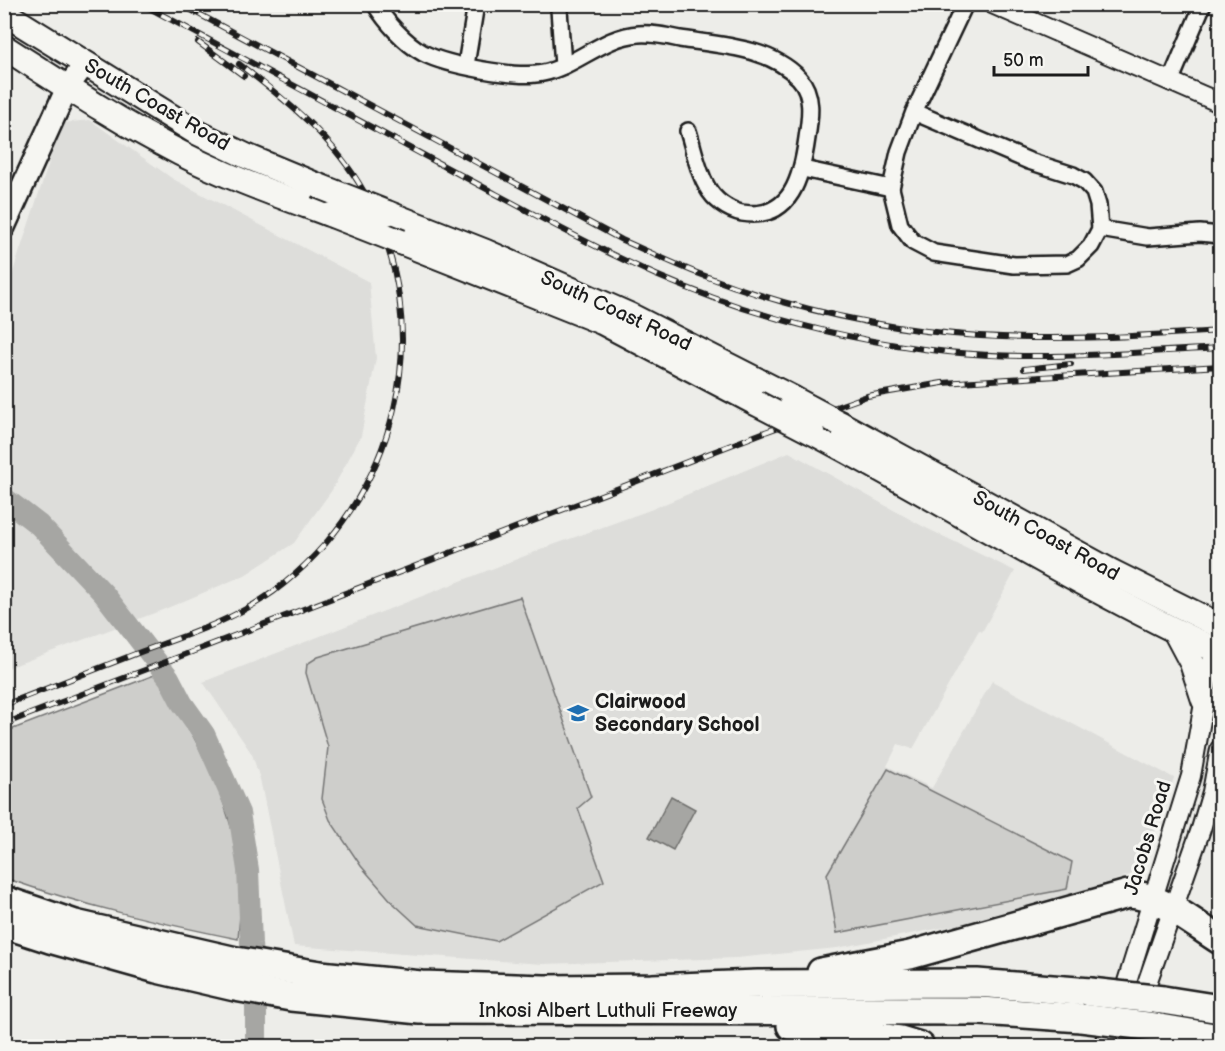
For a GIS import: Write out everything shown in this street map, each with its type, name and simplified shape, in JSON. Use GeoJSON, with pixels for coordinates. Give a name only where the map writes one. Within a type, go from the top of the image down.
{"type":"FeatureCollection","features":[{"type":"Feature","properties":{"kind":"highway","name":"South Coast Road"},"geometry":{"type":"LineString","coordinates":[[4,13],[196,132],[246,156],[486,252],[629,315],[839,423],[1112,572],[1221,626]]}},
{"type":"Feature","properties":{"kind":"highway","name":"South Coast Road"},"geometry":{"type":"LineString","coordinates":[[4,47],[68,88],[182,154],[227,174],[602,322],[812,432],[1042,561],[1175,631],[1219,647]]}},
{"type":"Feature","properties":{"kind":"highway"},"geometry":{"type":"LineString","coordinates":[[1175,631],[1192,663],[1204,700]]}},
{"type":"Feature","properties":{"kind":"highway"},"geometry":{"type":"LineString","coordinates":[[758,984],[910,955],[1128,894],[1137,894],[1162,904],[1221,940]]}},
{"type":"Feature","properties":{"kind":"highway","name":"Inkosi Albert Luthuli Freeway"},"geometry":{"type":"LineString","coordinates":[[4,900],[75,924],[164,946],[291,997],[420,1010],[981,1011],[1081,1018],[1221,1038]]}},
{"type":"Feature","properties":{"kind":"highway","name":"Inkosi Albert Luthuli Freeway"},"geometry":{"type":"LineString","coordinates":[[4,924],[146,966],[235,974],[295,970],[320,975],[421,985],[521,988],[977,983],[1090,992],[1221,1009]]}},
{"type":"Feature","properties":{"kind":"highway"},"geometry":{"type":"LineString","coordinates":[[666,1012],[852,1033],[900,1040],[920,1047]]}},
{"type":"Feature","properties":{"kind":"main road"},"geometry":{"type":"LineString","coordinates":[[4,227],[68,88],[85,64]]}},
{"type":"Feature","properties":{"kind":"street"},"geometry":{"type":"LineString","coordinates":[[375,4],[409,43],[421,52],[435,58],[466,65],[530,75],[544,73],[627,35],[652,34],[737,48],[772,59],[799,77],[808,91],[810,114],[803,169],[794,190],[775,209],[750,214],[726,207],[708,189],[688,131]]}},
{"type":"Feature","properties":{"kind":"street"},"geometry":{"type":"LineString","coordinates":[[466,65],[476,4]]}},
{"type":"Feature","properties":{"kind":"street"},"geometry":{"type":"LineString","coordinates":[[914,112],[1029,161],[1073,175],[1084,181],[1094,192],[1098,205],[1100,229],[1086,254],[1067,264],[1014,265],[947,256],[923,248],[905,234],[900,225],[891,188],[899,152],[914,112],[965,4]]}},
{"type":"Feature","properties":{"kind":"street"},"geometry":{"type":"LineString","coordinates":[[992,4],[1221,103]]}},
{"type":"Feature","properties":{"kind":"street"},"geometry":{"type":"LineString","coordinates":[[1170,82],[1203,4]]}},
{"type":"Feature","properties":{"kind":"street"},"geometry":{"type":"LineString","coordinates":[[559,9],[563,66]]}},
{"type":"Feature","properties":{"kind":"street"},"geometry":{"type":"LineString","coordinates":[[803,169],[891,188]]}},
{"type":"Feature","properties":{"kind":"street"},"geometry":{"type":"LineString","coordinates":[[1100,229],[1148,237],[1200,233],[1221,235]]}},
{"type":"Feature","properties":{"kind":"street","name":"Jacobs Road"},"geometry":{"type":"LineString","coordinates":[[1125,1047],[1162,904],[1191,776],[1204,700],[1219,647]]}},
{"type":"Feature","properties":{"kind":"street","name":"Jacobs Road"},"geometry":{"type":"LineString","coordinates":[[1102,1047],[1113,1027],[1162,904],[1209,801],[1221,749]]}},
{"type":"Feature","properties":{"kind":"shaded area"},"geometry":{"type":"Polygon","coordinates":[[[90,120],[173,179],[369,282],[376,358],[361,436],[332,490],[294,543],[245,575],[165,609],[5,669],[5,296],[62,123],[90,120]]]}},
{"type":"Feature","properties":{"kind":"shaded area","name":"Clairwood Secondary School"},"geometry":{"type":"Polygon","coordinates":[[[789,452],[924,527],[1015,571],[982,632],[979,630],[913,749],[898,744],[887,766],[932,788],[992,681],[1174,778],[1141,871],[1020,913],[837,948],[737,958],[542,964],[294,946],[260,779],[252,754],[203,682],[553,545],[650,510],[789,452]]]}},
{"type":"Feature","properties":{"kind":"shaded area"},"geometry":{"type":"Polygon","coordinates":[[[520,597],[591,797],[578,808],[604,881],[496,941],[417,925],[393,903],[361,866],[330,820],[322,799],[328,747],[306,673],[307,664],[318,657],[520,597]]]}},
{"type":"Feature","properties":{"kind":"shaded area"},"geometry":{"type":"Polygon","coordinates":[[[157,674],[208,766],[227,815],[240,874],[241,902],[238,939],[120,913],[5,878],[5,732],[157,674]]]}},
{"type":"Feature","properties":{"kind":"shaded area"},"geometry":{"type":"Polygon","coordinates":[[[888,769],[1072,862],[1067,889],[837,933],[827,874],[888,769]]]}},
{"type":"Feature","properties":{"kind":"shaded area"},"geometry":{"type":"Polygon","coordinates":[[[671,796],[695,809],[673,850],[649,837],[671,796]]]}},
{"type":"Feature","properties":{"kind":"waterway"},"geometry":{"type":"LineString","coordinates":[[4,498],[39,525],[104,594],[169,678],[182,703],[204,734],[239,813],[248,870],[256,1046]]}},
{"type":"Feature","properties":{"kind":"railway"},"geometry":{"type":"LineString","coordinates":[[142,4],[605,251],[656,275],[762,314],[873,341],[982,355],[1084,355],[1220,348]]}},
{"type":"Feature","properties":{"kind":"railway"},"geometry":{"type":"LineString","coordinates":[[180,4],[622,240],[731,286],[801,307],[872,323],[944,333],[1070,338],[1220,331]]}},
{"type":"Feature","properties":{"kind":"railway"},"geometry":{"type":"LineString","coordinates":[[198,42],[244,76]]}},
{"type":"Feature","properties":{"kind":"railway"},"geometry":{"type":"LineString","coordinates":[[4,705],[210,626],[258,602],[273,592],[316,554],[351,510],[377,461],[394,409],[402,355],[399,300],[387,245],[364,192],[339,154],[292,107],[239,64]]}},
{"type":"Feature","properties":{"kind":"railway"},"geometry":{"type":"LineString","coordinates":[[1024,369],[1071,364]]}},
{"type":"Feature","properties":{"kind":"railway"},"geometry":{"type":"LineString","coordinates":[[4,724],[765,432],[867,396],[942,383],[1220,366]]}},
{"type":"Feature","properties":{"kind":"place","name":"Clairwood Secondary School"},"geometry":{"type":"Point","coordinates":[578,713]}}]}
